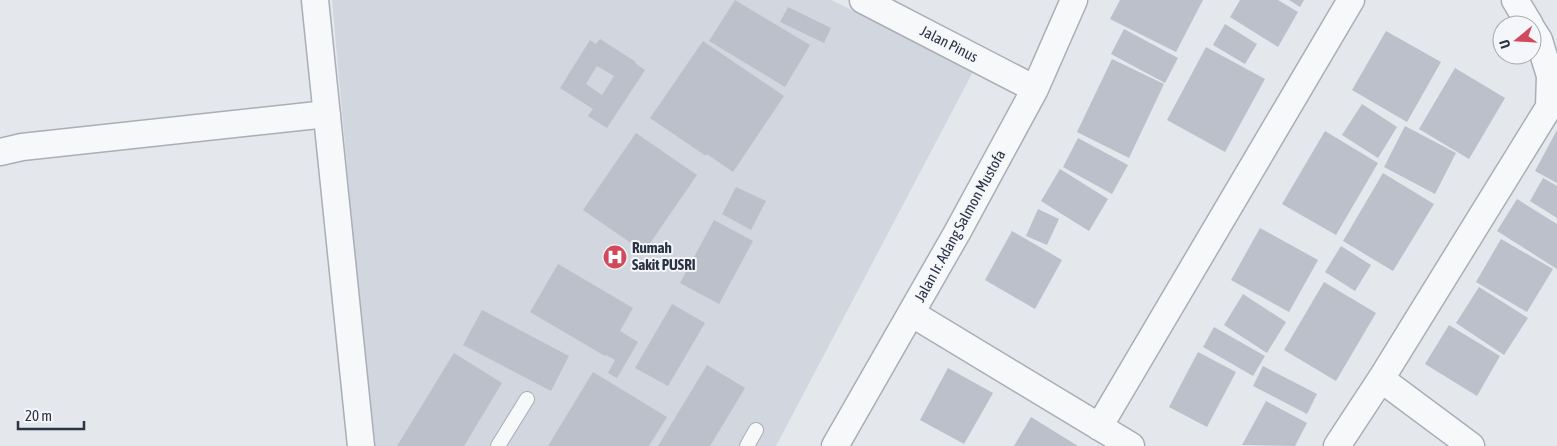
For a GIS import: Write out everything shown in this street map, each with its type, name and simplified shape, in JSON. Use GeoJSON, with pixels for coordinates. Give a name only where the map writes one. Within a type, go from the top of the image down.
{"type":"FeatureCollection","features":[{"type":"Feature","properties":{"kind":"street"},"geometry":{"type":"LineString","coordinates":[[315,0],[361,446]]}},
{"type":"Feature","properties":{"kind":"street","name":"Jalan Pinus"},"geometry":{"type":"LineString","coordinates":[[863,0],[1035,89]]}},
{"type":"Feature","properties":{"kind":"street","name":"Jalan Ir. Adang Salmon Mustofa"},"geometry":{"type":"LineString","coordinates":[[835,446],[958,231],[1035,89],[1074,0]]}},
{"type":"Feature","properties":{"kind":"street"},"geometry":{"type":"LineString","coordinates":[[1099,427],[1350,0]]}},
{"type":"Feature","properties":{"kind":"street"},"geometry":{"type":"LineString","coordinates":[[1515,0],[1524,15]]}},
{"type":"Feature","properties":{"kind":"street"},"geometry":{"type":"LineString","coordinates":[[1337,446],[1381,379],[1549,107],[1550,76],[1542,50]]}},
{"type":"Feature","properties":{"kind":"street"},"geometry":{"type":"LineString","coordinates":[[0,152],[32,146],[327,114]]}},
{"type":"Feature","properties":{"kind":"street"},"geometry":{"type":"LineString","coordinates":[[911,313],[1131,446]]}},
{"type":"Feature","properties":{"kind":"street"},"geometry":{"type":"LineString","coordinates":[[1381,379],[1471,446]]}},
{"type":"Feature","properties":{"kind":"lane"},"geometry":{"type":"LineString","coordinates":[[498,446],[527,400]]}},
{"type":"Feature","properties":{"kind":"lane"},"geometry":{"type":"LineString","coordinates":[[747,446],[756,430]]}},
{"type":"Feature","properties":{"kind":"shaded area","name":"Rumah Sakit PUSRI"},"geometry":{"type":"Polygon","coordinates":[[[332,0],[831,0],[975,68],[776,446],[372,446],[332,0]]]}},
{"type":"Feature","properties":{"kind":"building"},"geometry":{"type":"Polygon","coordinates":[[[735,0],[810,45],[785,87],[709,41],[735,0]]]}},
{"type":"Feature","properties":{"kind":"building"},"geometry":{"type":"Polygon","coordinates":[[[1120,0],[1203,0],[1176,52],[1110,19],[1120,0]]]}},
{"type":"Feature","properties":{"kind":"building"},"geometry":{"type":"Polygon","coordinates":[[[1240,0],[1278,0],[1298,12],[1278,47],[1230,17],[1240,0]]]}},
{"type":"Feature","properties":{"kind":"building"},"geometry":{"type":"Polygon","coordinates":[[[1289,0],[1304,0],[1300,7],[1289,0]]]}},
{"type":"Feature","properties":{"kind":"building"},"geometry":{"type":"Polygon","coordinates":[[[788,7],[831,28],[824,43],[780,22],[788,7]]]}},
{"type":"Feature","properties":{"kind":"building"},"geometry":{"type":"Polygon","coordinates":[[[1225,24],[1257,44],[1245,64],[1213,45],[1225,24]]]}},
{"type":"Feature","properties":{"kind":"building"},"geometry":{"type":"Polygon","coordinates":[[[1124,29],[1178,58],[1165,83],[1111,54],[1124,29]]]}},
{"type":"Feature","properties":{"kind":"building"},"geometry":{"type":"Polygon","coordinates":[[[1386,31],[1441,62],[1407,122],[1352,90],[1386,31]]]}},
{"type":"Feature","properties":{"kind":"building"},"geometry":{"type":"Polygon","coordinates":[[[600,39],[645,70],[607,128],[588,116],[593,109],[560,88],[590,40],[596,44],[600,39]],[[597,66],[586,84],[602,95],[614,76],[597,66]]]}},
{"type":"Feature","properties":{"kind":"building"},"geometry":{"type":"Polygon","coordinates":[[[703,41],[784,96],[733,172],[650,118],[703,41]]]}},
{"type":"Feature","properties":{"kind":"building"},"geometry":{"type":"Polygon","coordinates":[[[1206,47],[1265,79],[1225,152],[1167,120],[1206,47]]]}},
{"type":"Feature","properties":{"kind":"building"},"geometry":{"type":"Polygon","coordinates":[[[1112,59],[1164,84],[1129,158],[1077,132],[1112,59]]]}},
{"type":"Feature","properties":{"kind":"building"},"geometry":{"type":"Polygon","coordinates":[[[1455,68],[1505,98],[1469,159],[1419,129],[1455,68]]]}},
{"type":"Feature","properties":{"kind":"building"},"geometry":{"type":"Polygon","coordinates":[[[1362,104],[1397,127],[1378,158],[1342,135],[1362,104]]]}},
{"type":"Feature","properties":{"kind":"building"},"geometry":{"type":"Polygon","coordinates":[[[1405,126],[1456,153],[1435,194],[1384,167],[1405,126]]]}},
{"type":"Feature","properties":{"kind":"building"},"geometry":{"type":"Polygon","coordinates":[[[1557,130],[1557,183],[1535,171],[1557,130]]]}},
{"type":"Feature","properties":{"kind":"building"},"geometry":{"type":"Polygon","coordinates":[[[1325,131],[1378,163],[1336,235],[1282,204],[1325,131]]]}},
{"type":"Feature","properties":{"kind":"building"},"geometry":{"type":"Polygon","coordinates":[[[636,133],[697,175],[644,252],[583,210],[636,133]]]}},
{"type":"Feature","properties":{"kind":"building"},"geometry":{"type":"Polygon","coordinates":[[[1078,138],[1128,165],[1112,194],[1063,167],[1078,138]]]}},
{"type":"Feature","properties":{"kind":"building"},"geometry":{"type":"Polygon","coordinates":[[[1060,169],[1108,199],[1089,231],[1041,201],[1060,169]]]}},
{"type":"Feature","properties":{"kind":"building"},"geometry":{"type":"Polygon","coordinates":[[[1383,173],[1434,204],[1393,271],[1343,241],[1383,173]]]}},
{"type":"Feature","properties":{"kind":"building"},"geometry":{"type":"Polygon","coordinates":[[[1543,178],[1557,186],[1557,218],[1530,201],[1543,178]]]}},
{"type":"Feature","properties":{"kind":"building"},"geometry":{"type":"Polygon","coordinates":[[[736,187],[766,201],[751,230],[722,214],[736,187]]]}},
{"type":"Feature","properties":{"kind":"building"},"geometry":{"type":"Polygon","coordinates":[[[1517,199],[1557,224],[1557,269],[1497,231],[1517,199]]]}},
{"type":"Feature","properties":{"kind":"building"},"geometry":{"type":"Polygon","coordinates":[[[1038,209],[1059,219],[1047,245],[1026,236],[1038,209]]]}},
{"type":"Feature","properties":{"kind":"building"},"geometry":{"type":"Polygon","coordinates":[[[714,220],[753,241],[719,304],[680,283],[714,220]]]}},
{"type":"Feature","properties":{"kind":"building"},"geometry":{"type":"Polygon","coordinates":[[[1260,228],[1318,260],[1289,312],[1231,280],[1260,228]]]}},
{"type":"Feature","properties":{"kind":"building"},"geometry":{"type":"Polygon","coordinates":[[[1012,231],[1062,260],[1035,309],[985,280],[1012,231]]]}},
{"type":"Feature","properties":{"kind":"building"},"geometry":{"type":"Polygon","coordinates":[[[1501,239],[1553,269],[1527,312],[1476,282],[1501,239]]]}},
{"type":"Feature","properties":{"kind":"building"},"geometry":{"type":"Polygon","coordinates":[[[1341,246],[1371,265],[1355,291],[1325,272],[1341,246]]]}},
{"type":"Feature","properties":{"kind":"building"},"geometry":{"type":"Polygon","coordinates":[[[558,264],[633,308],[620,331],[638,342],[617,378],[608,373],[615,360],[530,312],[558,264]]]}},
{"type":"Feature","properties":{"kind":"building"},"geometry":{"type":"Polygon","coordinates":[[[1324,282],[1376,313],[1336,381],[1284,350],[1324,282]]]}},
{"type":"Feature","properties":{"kind":"building"},"geometry":{"type":"Polygon","coordinates":[[[1479,287],[1528,318],[1504,355],[1456,323],[1479,287]]]}},
{"type":"Feature","properties":{"kind":"building"},"geometry":{"type":"Polygon","coordinates":[[[1243,294],[1286,322],[1267,353],[1224,325],[1243,294]]]}},
{"type":"Feature","properties":{"kind":"building"},"geometry":{"type":"Polygon","coordinates":[[[672,304],[705,323],[668,386],[635,368],[672,304]]]}},
{"type":"Feature","properties":{"kind":"building"},"geometry":{"type":"Polygon","coordinates":[[[482,310],[569,356],[551,391],[463,345],[482,310]]]}},
{"type":"Feature","properties":{"kind":"building"},"geometry":{"type":"Polygon","coordinates":[[[1449,325],[1500,356],[1477,396],[1425,364],[1449,325]]]}},
{"type":"Feature","properties":{"kind":"building"},"geometry":{"type":"Polygon","coordinates":[[[1214,327],[1265,356],[1253,376],[1203,347],[1214,327]]]}},
{"type":"Feature","properties":{"kind":"building"},"geometry":{"type":"Polygon","coordinates":[[[1198,352],[1236,372],[1207,427],[1169,407],[1198,352]]]}},
{"type":"Feature","properties":{"kind":"building"},"geometry":{"type":"Polygon","coordinates":[[[454,353],[502,383],[464,446],[397,446],[454,353]]]}},
{"type":"Feature","properties":{"kind":"building"},"geometry":{"type":"Polygon","coordinates":[[[707,365],[745,388],[710,446],[658,446],[707,365]]]}},
{"type":"Feature","properties":{"kind":"building"},"geometry":{"type":"Polygon","coordinates":[[[1263,366],[1317,394],[1307,414],[1253,386],[1263,366]]]}},
{"type":"Feature","properties":{"kind":"building"},"geometry":{"type":"Polygon","coordinates":[[[948,368],[993,393],[964,444],[920,420],[948,368]]]}},
{"type":"Feature","properties":{"kind":"building"},"geometry":{"type":"Polygon","coordinates":[[[593,372],[667,417],[649,446],[548,446],[593,372]]]}},
{"type":"Feature","properties":{"kind":"building"},"geometry":{"type":"Polygon","coordinates":[[[1266,401],[1307,423],[1295,446],[1242,445],[1266,401]]]}},
{"type":"Feature","properties":{"kind":"building"},"geometry":{"type":"Polygon","coordinates":[[[1031,417],[1078,446],[1014,446],[1031,417]]]}},
{"type":"Feature","properties":{"kind":"place","name":"Rumah Sakit PUSRI"},"geometry":{"type":"Point","coordinates":[615,257]}}]}
